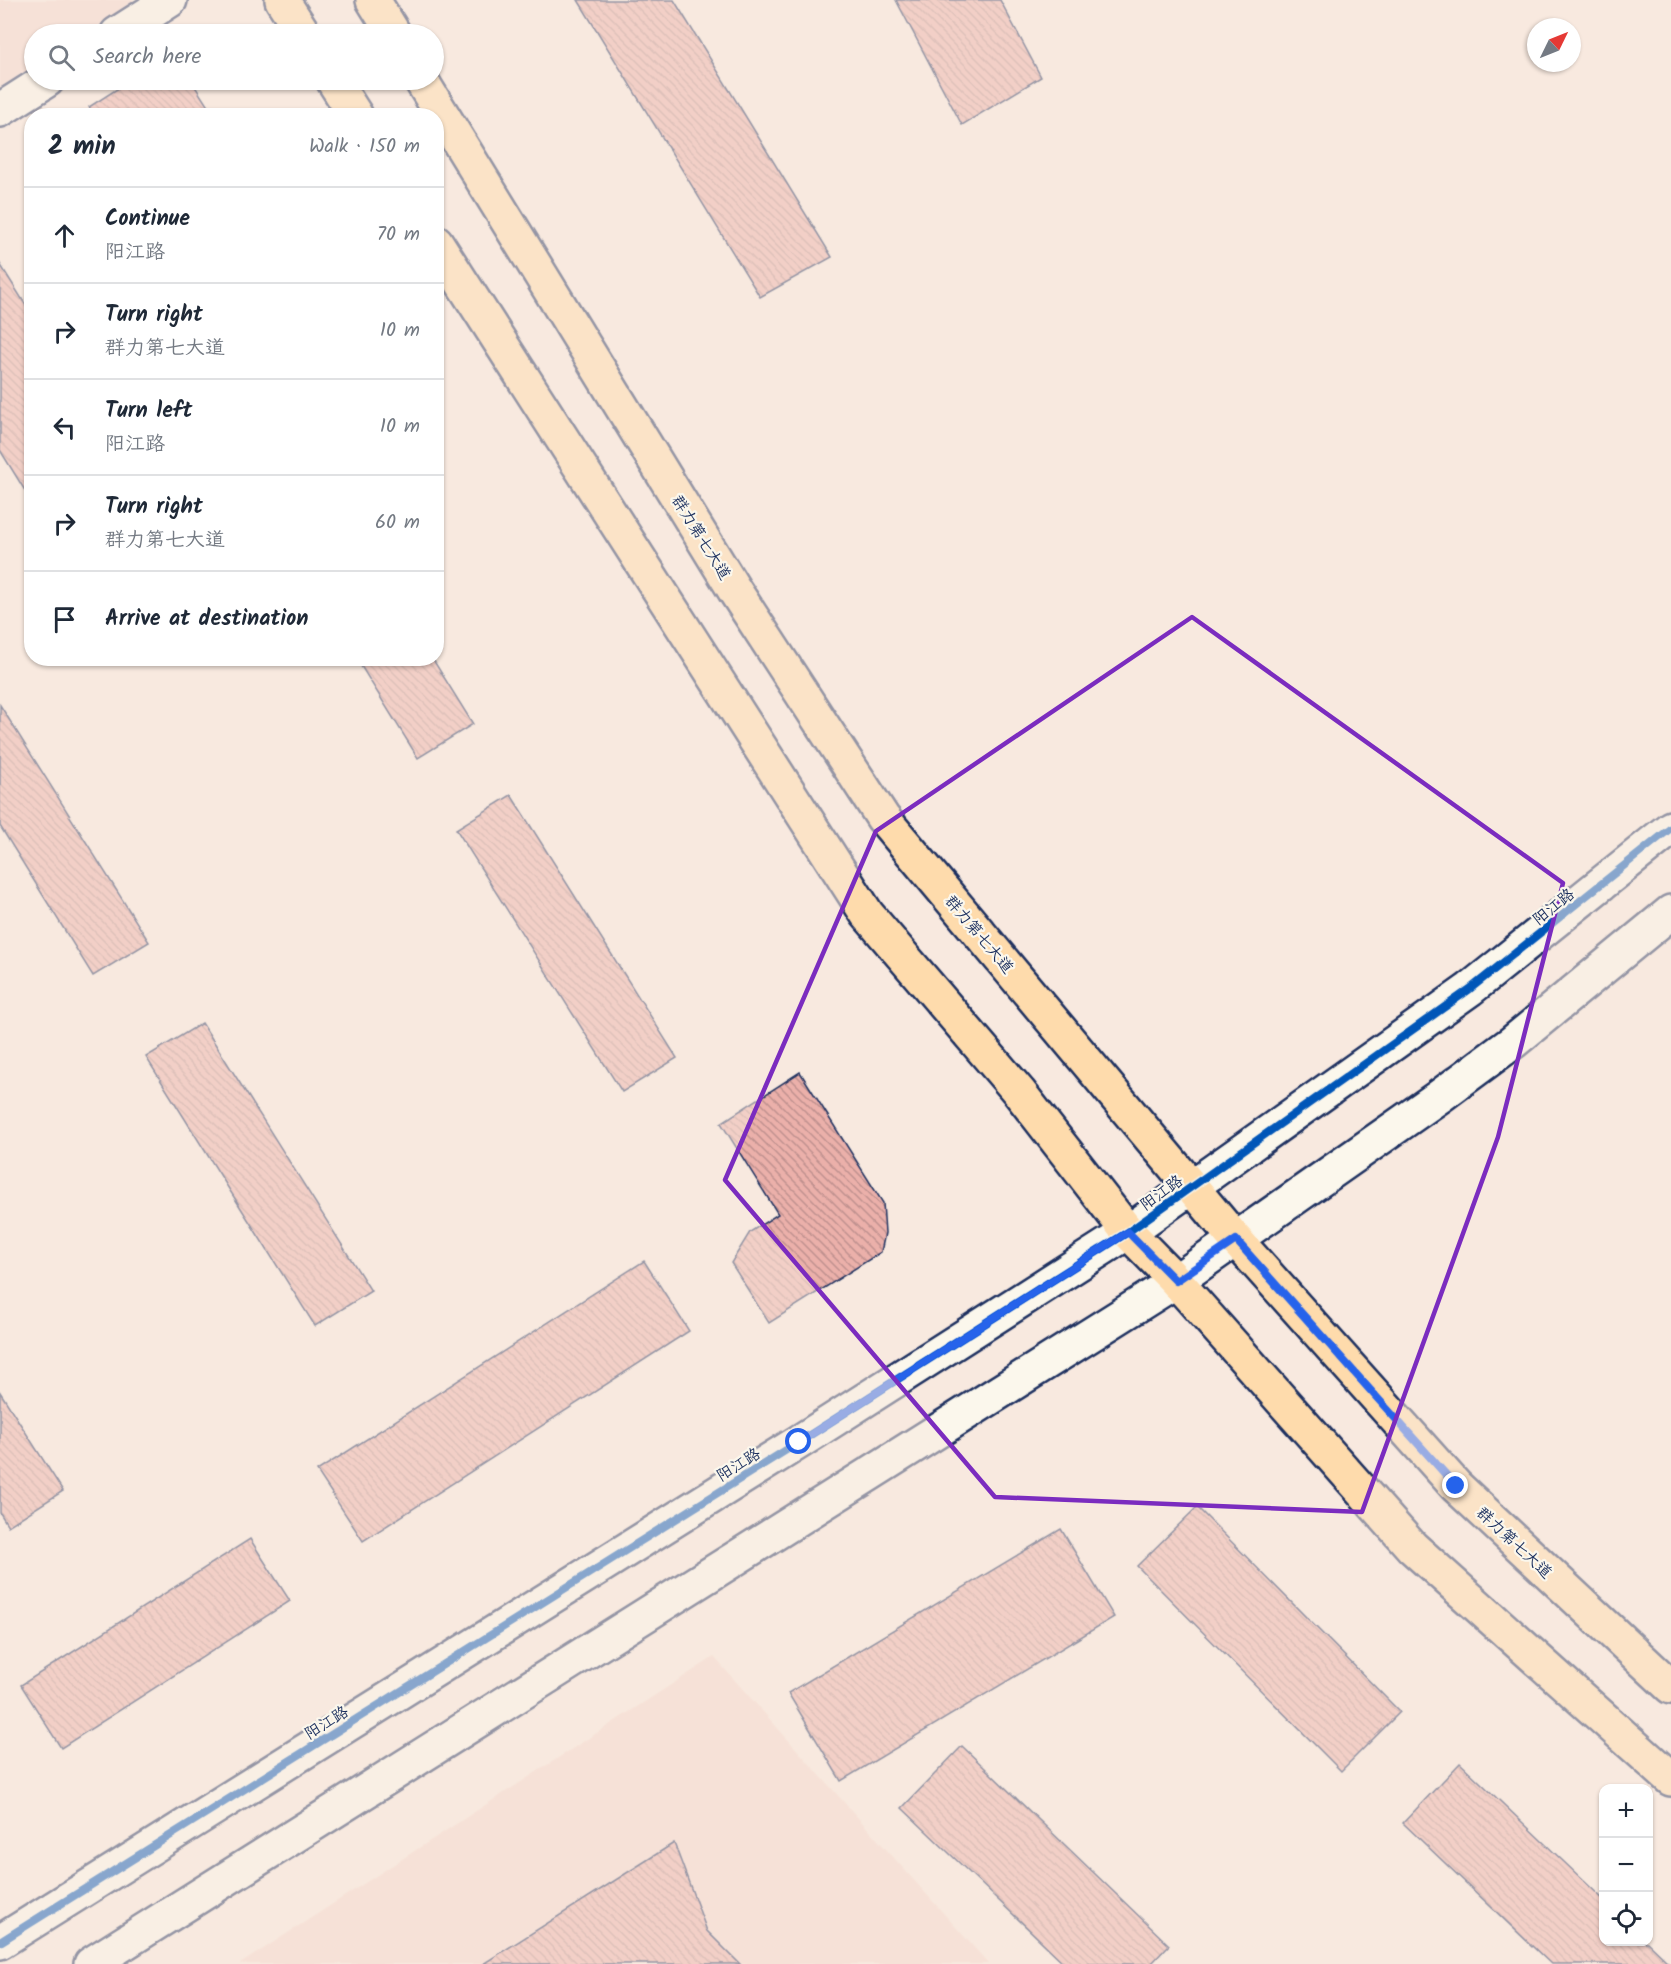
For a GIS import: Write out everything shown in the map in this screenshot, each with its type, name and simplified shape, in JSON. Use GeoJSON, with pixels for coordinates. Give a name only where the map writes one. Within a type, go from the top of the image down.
{"type":"FeatureCollection","features":[{"type":"Feature","properties":{"kind":"main road"},"geometry":{"type":"LineString","coordinates":[[282,0],[298,24]]}},
{"type":"Feature","properties":{"kind":"main road"},"geometry":{"type":"LineString","coordinates":[[373,0],[388,24]]}},
{"type":"Feature","properties":{"kind":"main road"},"geometry":{"type":"LineString","coordinates":[[339,90],[351,108]]}},
{"type":"Feature","properties":{"kind":"main road","name":"群力第七大道"},"geometry":{"type":"LineString","coordinates":[[427,90],[438,108]]}},
{"type":"Feature","properties":{"kind":"main road","name":"群力第七大道"},"geometry":{"type":"LineString","coordinates":[[444,117],[735,591],[883,818],[1236,1240],[1456,1486],[1671,1687]]}},
{"type":"Feature","properties":{"kind":"main road"},"geometry":{"type":"LineString","coordinates":[[444,254],[867,914],[1019,1092],[1128,1232],[1176,1281],[1412,1547],[1671,1779]]}},
{"type":"Feature","properties":{"kind":"street"},"geometry":{"type":"LineString","coordinates":[[133,24],[170,0]]}},
{"type":"Feature","properties":{"kind":"street"},"geometry":{"type":"LineString","coordinates":[[0,110],[31,90]]}},
{"type":"Feature","properties":{"kind":"street","name":"阳江路"},"geometry":{"type":"LineString","coordinates":[[0,1942],[799,1442],[1128,1232],[1470,989],[1671,828]]}},
{"type":"Feature","properties":{"kind":"street"},"geometry":{"type":"LineString","coordinates":[[91,1964],[1176,1281],[1512,1042],[1671,912]]}},
{"type":"Feature","properties":{"kind":"highlighted area"},"geometry":{"type":"Polygon","coordinates":[[[1192,617],[1563,883],[1498,1137],[1362,1512],[995,1497],[725,1180],[876,831],[1192,617]]]}},
{"type":"Feature","properties":{"kind":"shaded area"},"geometry":{"type":"Polygon","coordinates":[[[0,0],[140,0],[101,24],[24,24],[24,72],[0,88],[0,0]]]}},
{"type":"Feature","properties":{"kind":"shaded area"},"geometry":{"type":"Polygon","coordinates":[[[714,1657],[989,1964],[240,1964],[714,1657]]]}},
{"type":"Feature","properties":{"kind":"building"},"geometry":{"type":"Polygon","coordinates":[[[578,0],[674,0],[832,257],[760,297],[578,0]]]}},
{"type":"Feature","properties":{"kind":"building"},"geometry":{"type":"Polygon","coordinates":[[[896,0],[1000,0],[1041,77],[962,125],[896,0]]]}},
{"type":"Feature","properties":{"kind":"building"},"geometry":{"type":"Polygon","coordinates":[[[115,90],[197,90],[209,108],[90,108],[115,90]]]}},
{"type":"Feature","properties":{"kind":"building"},"geometry":{"type":"Polygon","coordinates":[[[0,264],[24,302],[24,489],[0,450],[0,264]]]}},
{"type":"Feature","properties":{"kind":"building"},"geometry":{"type":"Polygon","coordinates":[[[361,666],[437,666],[473,724],[418,758],[361,666]]]}},
{"type":"Feature","properties":{"kind":"building"},"geometry":{"type":"Polygon","coordinates":[[[0,705],[149,942],[93,976],[0,826],[0,705]]]}},
{"type":"Feature","properties":{"kind":"building"},"geometry":{"type":"Polygon","coordinates":[[[511,795],[677,1058],[622,1092],[456,829],[511,795]]]}},
{"type":"Feature","properties":{"kind":"building"},"geometry":{"type":"Polygon","coordinates":[[[202,1023],[371,1291],[315,1326],[146,1057],[202,1023]]]}},
{"type":"Feature","properties":{"kind":"building"},"geometry":{"type":"Polygon","coordinates":[[[800,1072],[883,1203],[885,1233],[881,1252],[769,1323],[731,1263],[750,1232],[778,1214],[721,1123],[800,1072]]]}},
{"type":"Feature","properties":{"kind":"building"},"geometry":{"type":"Polygon","coordinates":[[[644,1261],[689,1331],[363,1541],[317,1471],[644,1261]]]}},
{"type":"Feature","properties":{"kind":"building"},"geometry":{"type":"Polygon","coordinates":[[[0,1392],[63,1491],[8,1526],[0,1513],[0,1392]]]}},
{"type":"Feature","properties":{"kind":"building"},"geometry":{"type":"Polygon","coordinates":[[[1197,1507],[1400,1712],[1341,1771],[1137,1566],[1197,1507]]]}},
{"type":"Feature","properties":{"kind":"building"},"geometry":{"type":"Polygon","coordinates":[[[1061,1529],[1114,1617],[841,1781],[788,1693],[1061,1529]]]}},
{"type":"Feature","properties":{"kind":"building"},"geometry":{"type":"Polygon","coordinates":[[[250,1539],[290,1601],[61,1748],[21,1685],[250,1539]]]}},
{"type":"Feature","properties":{"kind":"building"},"geometry":{"type":"Polygon","coordinates":[[[962,1746],[1169,1945],[1151,1964],[1065,1964],[902,1808],[962,1746]]]}},
{"type":"Feature","properties":{"kind":"building"},"geometry":{"type":"Polygon","coordinates":[[[1460,1763],[1599,1895],[1599,1946],[1651,1946],[1670,1964],[1551,1964],[1403,1823],[1460,1763]]]}},
{"type":"Feature","properties":{"kind":"building"},"geometry":{"type":"Polygon","coordinates":[[[674,1843],[707,1931],[740,1964],[483,1964],[674,1843]]]}},
{"type":"Feature","properties":{"kind":"cycle path"},"geometry":{"type":"LineString","coordinates":[[0,1942],[799,1442],[1128,1232],[1470,989],[1671,828]]}},
{"type":"Feature","properties":{"kind":"route"},"geometry":{"type":"LineString","coordinates":[[799,1442],[1128,1232],[1176,1281],[1236,1240],[1456,1486]]}}]}
